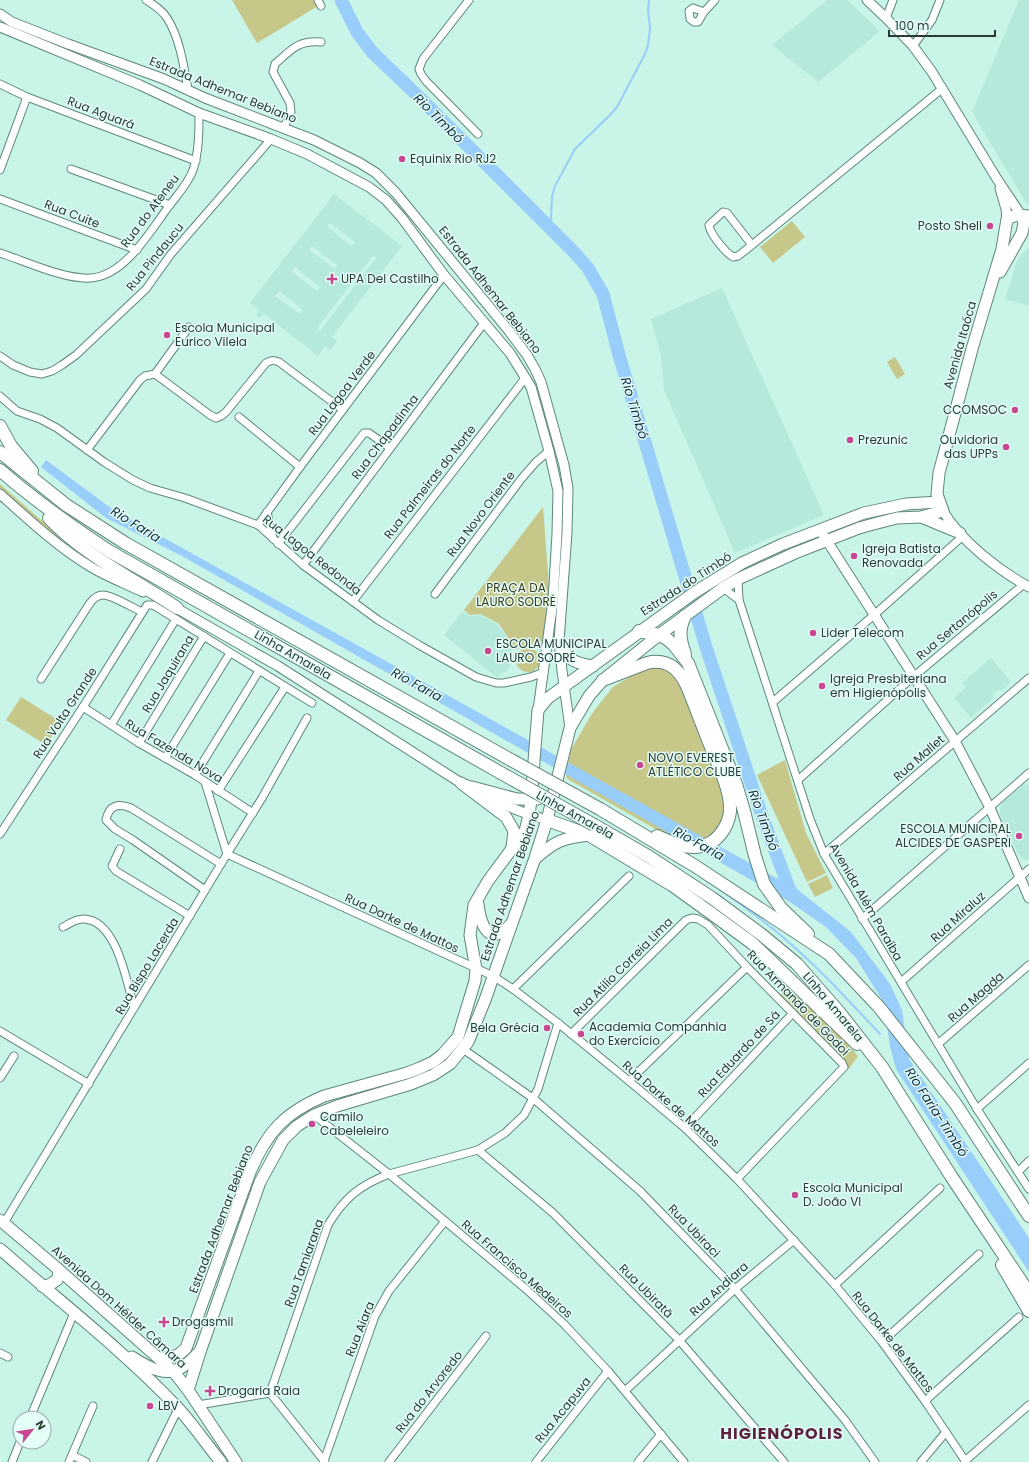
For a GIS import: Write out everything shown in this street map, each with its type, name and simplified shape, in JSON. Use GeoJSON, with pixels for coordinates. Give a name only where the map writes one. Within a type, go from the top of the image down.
{"type":"FeatureCollection","features":[{"type":"Feature","properties":{"kind":"highway"},"geometry":{"type":"LineString","coordinates":[[0,426],[11,446],[36,474],[48,492]]}},
{"type":"Feature","properties":{"kind":"highway","name":"Linha Amarela"},"geometry":{"type":"LineString","coordinates":[[0,452],[48,492],[79,515],[124,544],[600,809],[695,866],[829,954],[878,1007],[955,1103],[1029,1216]]}},
{"type":"Feature","properties":{"kind":"highway","name":"Linha Amarela"},"geometry":{"type":"LineString","coordinates":[[0,470],[33,498],[80,532],[134,566],[501,773],[591,830],[648,856],[712,898],[762,935],[797,964],[840,1012],[882,1067],[966,1200],[1029,1293]]}},
{"type":"Feature","properties":{"kind":"highway"},"geometry":{"type":"LineString","coordinates":[[33,498],[57,526],[93,555],[177,613]]}},
{"type":"Feature","properties":{"kind":"highway"},"geometry":{"type":"LineString","coordinates":[[691,611],[681,625],[680,634],[683,649],[736,784],[764,884],[781,908],[829,954]]}},
{"type":"Feature","properties":{"kind":"highway"},"geometry":{"type":"LineString","coordinates":[[639,631],[659,635],[667,639],[674,645],[688,663]]}},
{"type":"Feature","properties":{"kind":"highway"},"geometry":{"type":"LineString","coordinates":[[603,680],[637,666],[654,661],[671,665],[680,673],[690,693],[727,789],[730,812],[722,833],[714,840],[701,847],[689,848],[671,843],[654,835],[634,830]]}},
{"type":"Feature","properties":{"kind":"highway"},"geometry":{"type":"LineString","coordinates":[[547,820],[591,830]]}},
{"type":"Feature","properties":{"kind":"highway"},"geometry":{"type":"LineString","coordinates":[[966,1200],[1024,1314]]}},
{"type":"Feature","properties":{"kind":"main road","name":"Avenida Itaóca"},"geometry":{"type":"LineString","coordinates":[[867,0],[913,46],[943,88],[997,179],[1025,215]]}},
{"type":"Feature","properties":{"kind":"main road","name":"Estrada Adhemar Bebiano"},"geometry":{"type":"LineString","coordinates":[[0,14],[12,22],[164,79],[205,98],[284,127],[314,140],[346,155],[365,166],[385,181],[444,250],[470,284],[509,330],[536,369],[564,465],[567,482],[568,508],[560,641],[570,728],[559,776],[535,858],[514,921],[472,1032],[463,1049],[446,1067],[424,1080],[337,1106],[314,1115],[297,1126],[282,1140],[260,1182],[188,1390]]}},
{"type":"Feature","properties":{"kind":"main road","name":"Estrada Adhemar Bebiano"},"geometry":{"type":"LineString","coordinates":[[0,27],[140,85],[199,113],[271,139],[307,154],[370,187],[386,200],[402,218],[444,275],[510,352],[526,377],[534,399],[556,479],[558,506],[553,601],[538,710],[529,815],[525,831],[488,882],[474,905],[470,935],[476,969],[475,981],[458,1037],[442,1055],[433,1062],[407,1073],[314,1100],[293,1112],[273,1131],[257,1155],[250,1172],[186,1348],[181,1354],[176,1356],[160,1358]]}},
{"type":"Feature","properties":{"kind":"main road"},"geometry":{"type":"LineString","coordinates":[[199,113],[197,108],[198,103],[201,99],[205,98]]}},
{"type":"Feature","properties":{"kind":"main road"},"geometry":{"type":"LineString","coordinates":[[338,170],[346,155]]}},
{"type":"Feature","properties":{"kind":"main road","name":"Avenida Itaóca"},"geometry":{"type":"LineString","coordinates":[[941,507],[937,494],[939,473],[972,349],[992,283],[1006,224],[1003,197],[997,179]]}},
{"type":"Feature","properties":{"kind":"main road"},"geometry":{"type":"LineString","coordinates":[[1016,215],[1025,215],[1025,233],[1006,224],[1016,215]]}},
{"type":"Feature","properties":{"kind":"main road","name":"Avenida Itaóca"},"geometry":{"type":"LineString","coordinates":[[992,283],[1025,233]]}},
{"type":"Feature","properties":{"kind":"main road"},"geometry":{"type":"LineString","coordinates":[[444,250],[444,275],[470,284]]}},
{"type":"Feature","properties":{"kind":"main road"},"geometry":{"type":"LineString","coordinates":[[918,503],[931,494],[939,473]]}},
{"type":"Feature","properties":{"kind":"main road","name":"Linha Amarela"},"geometry":{"type":"LineString","coordinates":[[0,494],[54,542],[86,564],[284,670],[461,782],[503,805],[547,820]]}},
{"type":"Feature","properties":{"kind":"main road","name":"Estrada do Timbó"},"geometry":{"type":"LineString","coordinates":[[538,710],[548,698],[639,631],[725,573],[767,551],[864,513],[894,506],[918,503],[941,507]]}},
{"type":"Feature","properties":{"kind":"main road"},"geometry":{"type":"LineString","coordinates":[[941,507],[961,534],[989,560],[1026,586]]}},
{"type":"Feature","properties":{"kind":"main road","name":"Estrada do Timbó"},"geometry":{"type":"LineString","coordinates":[[570,728],[580,710],[603,680],[691,611],[731,584],[795,553],[826,540],[897,518],[921,517],[941,507]]}},
{"type":"Feature","properties":{"kind":"main road"},"geometry":{"type":"LineString","coordinates":[[921,517],[961,534]]}},
{"type":"Feature","properties":{"kind":"main road"},"geometry":{"type":"LineString","coordinates":[[820,530],[955,741],[990,808],[1029,898]]}},
{"type":"Feature","properties":{"kind":"main road"},"geometry":{"type":"LineString","coordinates":[[725,573],[731,584]]}},
{"type":"Feature","properties":{"kind":"main road"},"geometry":{"type":"LineString","coordinates":[[560,641],[569,658],[580,664],[593,666]]}},
{"type":"Feature","properties":{"kind":"main road"},"geometry":{"type":"LineString","coordinates":[[461,782],[506,817],[514,832],[511,851]]}},
{"type":"Feature","properties":{"kind":"main road"},"geometry":{"type":"LineString","coordinates":[[472,787],[518,799],[531,800],[553,796]]}},
{"type":"Feature","properties":{"kind":"main road"},"geometry":{"type":"LineString","coordinates":[[535,858],[546,849],[562,840],[591,830]]}},
{"type":"Feature","properties":{"kind":"main road"},"geometry":{"type":"LineString","coordinates":[[477,899],[479,916],[485,930],[493,934],[499,934],[514,921]]}},
{"type":"Feature","properties":{"kind":"main road","name":"Avenida Dom Hélder Câmara"},"geometry":{"type":"LineString","coordinates":[[2,1222],[58,1269],[174,1372],[188,1390],[236,1462]]}},
{"type":"Feature","properties":{"kind":"main road"},"geometry":{"type":"LineString","coordinates":[[0,1249],[74,1313],[143,1364],[159,1370],[174,1372],[189,1363],[201,1349]]}},
{"type":"Feature","properties":{"kind":"main road"},"geometry":{"type":"LineString","coordinates":[[42,1286],[49,1285],[57,1280],[59,1274],[58,1269]]}},
{"type":"Feature","properties":{"kind":"main road"},"geometry":{"type":"LineString","coordinates":[[93,1328],[150,1380],[178,1409],[221,1462]]}},
{"type":"Feature","properties":{"kind":"street"},"geometry":{"type":"LineString","coordinates":[[146,0],[159,9],[168,19],[184,63],[188,90]]}},
{"type":"Feature","properties":{"kind":"street"},"geometry":{"type":"LineString","coordinates":[[469,0],[423,59],[419,69],[426,81],[478,134]]}},
{"type":"Feature","properties":{"kind":"street"},"geometry":{"type":"LineString","coordinates":[[704,12],[715,0]]}},
{"type":"Feature","properties":{"kind":"street"},"geometry":{"type":"LineString","coordinates":[[886,18],[893,0]]}},
{"type":"Feature","properties":{"kind":"street"},"geometry":{"type":"LineString","coordinates":[[913,46],[932,20],[940,0]]}},
{"type":"Feature","properties":{"kind":"street"},"geometry":{"type":"LineString","coordinates":[[284,127],[291,108],[290,103],[273,72],[273,68],[275,64],[296,46],[310,41],[321,42]]}},
{"type":"Feature","properties":{"kind":"street","name":"Rua Aguará"},"geometry":{"type":"LineString","coordinates":[[0,84],[27,97],[196,161]]}},
{"type":"Feature","properties":{"kind":"street"},"geometry":{"type":"LineString","coordinates":[[752,245],[727,213],[723,212],[709,225],[712,234],[729,254],[733,257],[738,256],[752,245],[943,88]]}},
{"type":"Feature","properties":{"kind":"street"},"geometry":{"type":"LineString","coordinates":[[0,170],[27,97]]}},
{"type":"Feature","properties":{"kind":"street","name":"Rua do Ateneu"},"geometry":{"type":"LineString","coordinates":[[0,253],[78,278],[93,278],[122,264],[149,236],[186,184],[196,161],[199,113]]}},
{"type":"Feature","properties":{"kind":"street","name":"Rua Pindaucu"},"geometry":{"type":"LineString","coordinates":[[0,356],[13,365],[30,372],[42,374],[52,371],[76,355],[146,289],[171,254],[271,139]]}},
{"type":"Feature","properties":{"kind":"street"},"geometry":{"type":"LineString","coordinates":[[71,169],[170,205]]}},
{"type":"Feature","properties":{"kind":"street","name":"Rua Cuite"},"geometry":{"type":"LineString","coordinates":[[0,199],[137,250]]}},
{"type":"Feature","properties":{"kind":"street","name":"Rua Lagoa Verde"},"geometry":{"type":"LineString","coordinates":[[258,525],[444,275]]}},
{"type":"Feature","properties":{"kind":"street","name":"Rua Chapadinha"},"geometry":{"type":"LineString","coordinates":[[303,565],[484,323]]}},
{"type":"Feature","properties":{"kind":"street"},"geometry":{"type":"LineString","coordinates":[[87,450],[140,380],[144,376],[154,374],[189,327]]}},
{"type":"Feature","properties":{"kind":"street"},"geometry":{"type":"LineString","coordinates":[[154,374],[216,418],[226,412],[266,363],[270,360],[274,360],[279,362],[343,410]]}},
{"type":"Feature","properties":{"kind":"street","name":"Rua Palmeiras do Norte"},"geometry":{"type":"LineString","coordinates":[[352,601],[526,377]]}},
{"type":"Feature","properties":{"kind":"street","name":"Rua Lagoa Redonda"},"geometry":{"type":"LineString","coordinates":[[0,396],[17,412],[40,419],[57,428],[115,470],[150,488],[184,498],[258,525],[303,565],[352,601],[395,630],[476,677],[487,681],[500,683],[543,676]]}},
{"type":"Feature","properties":{"kind":"street"},"geometry":{"type":"LineString","coordinates":[[240,417],[300,467]]}},
{"type":"Feature","properties":{"kind":"street"},"geometry":{"type":"LineString","coordinates":[[276,541],[364,433],[369,433],[390,448]]}},
{"type":"Feature","properties":{"kind":"street","name":"Rua Novo Oriente"},"geometry":{"type":"LineString","coordinates":[[435,594],[522,478],[536,462],[549,451]]}},
{"type":"Feature","properties":{"kind":"street"},"geometry":{"type":"LineString","coordinates":[[267,512],[276,541]]}},
{"type":"Feature","properties":{"kind":"street"},"geometry":{"type":"LineString","coordinates":[[773,702],[874,615],[961,534]]}},
{"type":"Feature","properties":{"kind":"street"},"geometry":{"type":"LineString","coordinates":[[731,584],[739,600]]}},
{"type":"Feature","properties":{"kind":"street","name":"Avenida Além Paraíba"},"geometry":{"type":"LineString","coordinates":[[731,584],[739,600],[810,819],[824,854],[977,1109],[1029,1189]]}},
{"type":"Feature","properties":{"kind":"street","name":"Rua Sertanópolis"},"geometry":{"type":"LineString","coordinates":[[798,780],[913,677],[1026,586]]}},
{"type":"Feature","properties":{"kind":"street"},"geometry":{"type":"LineString","coordinates":[[41,679],[94,598],[99,596],[108,596],[142,612]]}},
{"type":"Feature","properties":{"kind":"street","name":"Rua Volta Grande"},"geometry":{"type":"LineString","coordinates":[[0,834],[83,707],[146,606],[149,604],[177,613]]}},
{"type":"Feature","properties":{"kind":"street"},"geometry":{"type":"LineString","coordinates":[[111,725],[177,613],[204,636],[312,703]]}},
{"type":"Feature","properties":{"kind":"street","name":"Rua Jaquirana"},"geometry":{"type":"LineString","coordinates":[[139,743],[204,636]]}},
{"type":"Feature","properties":{"kind":"street"},"geometry":{"type":"LineString","coordinates":[[166,758],[230,653]]}},
{"type":"Feature","properties":{"kind":"street"},"geometry":{"type":"LineString","coordinates":[[195,775],[259,671]]}},
{"type":"Feature","properties":{"kind":"street","name":"Rua Mallet"},"geometry":{"type":"LineString","coordinates":[[824,854],[1029,678]]}},
{"type":"Feature","properties":{"kind":"street"},"geometry":{"type":"LineString","coordinates":[[218,791],[285,687]]}},
{"type":"Feature","properties":{"kind":"street","name":"Rua Fazenda Nova"},"geometry":{"type":"LineString","coordinates":[[83,707],[139,743],[195,775],[253,813]]}},
{"type":"Feature","properties":{"kind":"street","name":"Rua Bispo Lacerda"},"geometry":{"type":"LineString","coordinates":[[2,1222],[89,1084],[253,813],[307,718]]}},
{"type":"Feature","properties":{"kind":"street"},"geometry":{"type":"LineString","coordinates":[[862,919],[1029,773]]}},
{"type":"Feature","properties":{"kind":"street"},"geometry":{"type":"LineString","coordinates":[[205,782],[227,854]]}},
{"type":"Feature","properties":{"kind":"street"},"geometry":{"type":"LineString","coordinates":[[205,890],[133,840],[115,830],[106,820],[108,812],[115,806],[123,805],[131,808],[221,864]]}},
{"type":"Feature","properties":{"kind":"street"},"geometry":{"type":"LineString","coordinates":[[120,849],[112,866],[116,871],[190,916]]}},
{"type":"Feature","properties":{"kind":"street","name":"Rua Darke de Mattos"},"geometry":{"type":"LineString","coordinates":[[227,854],[493,976],[558,1023],[629,1080],[685,1128],[737,1179],[835,1285],[882,1342],[925,1401],[965,1462]]}},
{"type":"Feature","properties":{"kind":"street","name":"Rua Miraluz"},"geometry":{"type":"LineString","coordinates":[[901,982],[1029,869]]}},
{"type":"Feature","properties":{"kind":"street"},"geometry":{"type":"LineString","coordinates":[[513,989],[629,876]]}},
{"type":"Feature","properties":{"kind":"street","name":"Rua Armando de Godoi"},"geometry":{"type":"LineString","coordinates":[[692,918],[703,920],[842,1063],[844,1067],[737,1179]]}},
{"type":"Feature","properties":{"kind":"street","name":"Rua Atilio Correia Lima"},"geometry":{"type":"LineString","coordinates":[[571,1034],[686,920],[692,918]]}},
{"type":"Feature","properties":{"kind":"street"},"geometry":{"type":"LineString","coordinates":[[62,927],[76,920],[84,919],[94,922],[104,930],[112,940],[118,952],[134,1008]]}},
{"type":"Feature","properties":{"kind":"street","name":"Rua Magda"},"geometry":{"type":"LineString","coordinates":[[938,1044],[1029,965]]}},
{"type":"Feature","properties":{"kind":"street"},"geometry":{"type":"LineString","coordinates":[[629,1080],[747,966]]}},
{"type":"Feature","properties":{"kind":"street","name":"Rua Eduardo de Sá"},"geometry":{"type":"LineString","coordinates":[[685,1128],[792,1013]]}},
{"type":"Feature","properties":{"kind":"street","name":"Rua Tamiarana"},"geometry":{"type":"LineString","coordinates":[[270,1393],[328,1225],[336,1211],[350,1195],[362,1186],[389,1174],[478,1150],[505,1133],[524,1115],[534,1099],[542,1080],[558,1023]]}},
{"type":"Feature","properties":{"kind":"street"},"geometry":{"type":"LineString","coordinates":[[0,1030],[89,1084]]}},
{"type":"Feature","properties":{"kind":"street","name":"Rua Ubiraci"},"geometry":{"type":"LineString","coordinates":[[463,1049],[534,1099],[640,1191],[735,1289],[845,1420],[875,1462]]}},
{"type":"Feature","properties":{"kind":"street"},"geometry":{"type":"LineString","coordinates":[[0,1078],[14,1056]]}},
{"type":"Feature","properties":{"kind":"street"},"geometry":{"type":"LineString","coordinates":[[977,1109],[1029,1063]]}},
{"type":"Feature","properties":{"kind":"street","name":"Rua Francisco Medeiros"},"geometry":{"type":"LineString","coordinates":[[314,1115],[389,1174],[526,1289],[564,1324],[626,1390],[684,1462]]}},
{"type":"Feature","properties":{"kind":"street","name":"Rua Ubiratã"},"geometry":{"type":"LineString","coordinates":[[478,1150],[553,1213],[679,1340],[784,1462]]}},
{"type":"Feature","properties":{"kind":"street"},"geometry":{"type":"LineString","coordinates":[[1018,1172],[1029,1161]]}},
{"type":"Feature","properties":{"kind":"street"},"geometry":{"type":"LineString","coordinates":[[835,1285],[940,1188]]}},
{"type":"Feature","properties":{"kind":"street","name":"Rua Aiara"},"geometry":{"type":"LineString","coordinates":[[324,1462],[375,1316],[389,1291],[445,1221]]}},
{"type":"Feature","properties":{"kind":"street","name":"Rua Andiara"},"geometry":{"type":"LineString","coordinates":[[626,1390],[735,1289],[794,1240]]}},
{"type":"Feature","properties":{"kind":"street"},"geometry":{"type":"LineString","coordinates":[[882,1342],[979,1254]]}},
{"type":"Feature","properties":{"kind":"street"},"geometry":{"type":"LineString","coordinates":[[33,1410],[74,1313]]}},
{"type":"Feature","properties":{"kind":"street"},"geometry":{"type":"LineString","coordinates":[[925,1401],[1024,1314]]}},
{"type":"Feature","properties":{"kind":"street","name":"Rua do Arvoredo"},"geometry":{"type":"LineString","coordinates":[[389,1462],[486,1336]]}},
{"type":"Feature","properties":{"kind":"street"},"geometry":{"type":"LineString","coordinates":[[0,1353],[8,1357]]}},
{"type":"Feature","properties":{"kind":"street","name":"Rua Acapuva"},"geometry":{"type":"LineString","coordinates":[[536,1462],[608,1371]]}},
{"type":"Feature","properties":{"kind":"street"},"geometry":{"type":"LineString","coordinates":[[198,1405],[270,1393],[324,1462]]}},
{"type":"Feature","properties":{"kind":"street"},"geometry":{"type":"LineString","coordinates":[[69,1462],[92,1406]]}},
{"type":"Feature","properties":{"kind":"street"},"geometry":{"type":"LineString","coordinates":[[965,1462],[1029,1406]]}},
{"type":"Feature","properties":{"kind":"street"},"geometry":{"type":"LineString","coordinates":[[152,1462],[178,1409]]}},
{"type":"Feature","properties":{"kind":"street"},"geometry":{"type":"LineString","coordinates":[[921,1462],[946,1432]]}},
{"type":"Feature","properties":{"kind":"street"},"geometry":{"type":"LineString","coordinates":[[638,1462],[661,1434]]}},
{"type":"Feature","properties":{"kind":"street"},"geometry":{"type":"LineString","coordinates":[[12,1462],[17,1450]]}},
{"type":"Feature","properties":{"kind":"street"},"geometry":{"type":"LineString","coordinates":[[72,1455],[86,1462]]}},
{"type":"Feature","properties":{"kind":"shaded area"},"geometry":{"type":"Polygon","coordinates":[[[827,0],[847,0],[880,31],[818,82],[772,45],[827,0]]]}},
{"type":"Feature","properties":{"kind":"shaded area"},"geometry":{"type":"Polygon","coordinates":[[[1019,0],[1029,0],[1029,205],[1025,201],[972,112],[1019,0]]]}},
{"type":"Feature","properties":{"kind":"shaded area","name":"UPA Del Castilho"},"geometry":{"type":"Polygon","coordinates":[[[334,194],[402,246],[332,337],[337,341],[330,350],[325,346],[318,356],[263,313],[260,318],[256,315],[259,310],[250,303],[334,194]],[[330,223],[327,227],[352,246],[355,242],[330,223]],[[312,246],[309,250],[335,269],[337,265],[312,246]],[[373,256],[317,328],[320,331],[376,258],[373,256]],[[295,267],[292,272],[317,291],[320,287],[295,267]],[[279,291],[275,296],[300,314],[303,310],[279,291]]]}},
{"type":"Feature","properties":{"kind":"shaded area"},"geometry":{"type":"Polygon","coordinates":[[[1029,247],[1029,306],[1005,299],[1017,261],[1029,247]]]}},
{"type":"Feature","properties":{"kind":"shaded area"},"geometry":{"type":"Polygon","coordinates":[[[722,288],[824,515],[735,553],[664,390],[661,355],[651,319],[722,288]]]}},
{"type":"Feature","properties":{"kind":"shaded area","name":"ESCOLA MUNICIPAL LAURO SODRÉ"},"geometry":{"type":"Polygon","coordinates":[[[463,611],[470,616],[481,615],[498,625],[510,642],[513,660],[506,673],[504,671],[498,678],[444,635],[463,611]]]}},
{"type":"Feature","properties":{"kind":"shaded area"},"geometry":{"type":"Polygon","coordinates":[[[991,658],[1011,682],[1003,690],[998,690],[993,694],[993,698],[971,718],[954,698],[966,687],[962,683],[991,658]]]}},
{"type":"Feature","properties":{"kind":"shaded area","name":"ESCOLA MUNICIPAL ALCIDES DE GASPERI"},"geometry":{"type":"Polygon","coordinates":[[[1029,784],[1029,859],[1024,860],[1019,856],[1000,815],[1000,808],[1003,802],[1024,785],[1029,784]]]}},
{"type":"Feature","properties":{"kind":"green space"},"geometry":{"type":"Polygon","coordinates":[[[232,0],[315,0],[318,6],[257,43],[232,0]]]}},
{"type":"Feature","properties":{"kind":"green space"},"geometry":{"type":"Polygon","coordinates":[[[792,221],[805,237],[773,263],[760,247],[792,221]]]}},
{"type":"Feature","properties":{"kind":"green space"},"geometry":{"type":"Polygon","coordinates":[[[895,357],[905,374],[897,379],[887,362],[895,357]]]}},
{"type":"Feature","properties":{"kind":"green space"},"geometry":{"type":"Polygon","coordinates":[[[0,484],[41,520],[82,551],[91,560],[44,526],[0,488],[0,484]]]}},
{"type":"Feature","properties":{"kind":"green space","name":"PRAÇA DA LAURO SODRÉ"},"geometry":{"type":"Polygon","coordinates":[[[543,507],[549,587],[543,641],[514,650],[511,642],[499,624],[481,614],[470,615],[464,610],[543,507]]]}},
{"type":"Feature","properties":{"kind":"green space"},"geometry":{"type":"Polygon","coordinates":[[[528,648],[537,651],[540,660],[537,669],[528,672],[519,669],[516,660],[519,651],[528,648]]]}},
{"type":"Feature","properties":{"kind":"green space","name":"NOVO EVEREST ATLÉTICO CLUBE"},"geometry":{"type":"Polygon","coordinates":[[[662,666],[682,682],[725,798],[724,820],[711,839],[680,843],[566,778],[570,751],[593,712],[613,687],[646,667],[662,666]]]}},
{"type":"Feature","properties":{"kind":"green space"},"geometry":{"type":"Polygon","coordinates":[[[21,697],[61,722],[46,745],[6,720],[21,697]]]}},
{"type":"Feature","properties":{"kind":"green space"},"geometry":{"type":"Polygon","coordinates":[[[785,760],[806,833],[826,873],[807,882],[757,775],[785,760]]]}},
{"type":"Feature","properties":{"kind":"green space"},"geometry":{"type":"Polygon","coordinates":[[[827,875],[833,888],[815,897],[808,884],[827,875]]]}},
{"type":"Feature","properties":{"kind":"green space"},"geometry":{"type":"Polygon","coordinates":[[[790,987],[819,1014],[858,1056],[849,1069],[779,996],[790,987]]]}},
{"type":"Feature","properties":{"kind":"water"},"geometry":{"type":"Polygon","coordinates":[[[46,460],[112,509],[798,890],[851,932],[890,984],[902,1010],[909,1059],[1029,1238],[1029,1272],[896,1069],[890,1046],[884,1003],[856,958],[826,927],[790,902],[182,556],[106,518],[41,467],[46,460]]]}},
{"type":"Feature","properties":{"kind":"waterway","name":"Rio Timbó"},"geometry":{"type":"LineString","coordinates":[[341,0],[357,32],[372,52],[572,250],[588,268],[603,294],[619,355],[706,647],[762,816],[789,888],[795,897]]}},
{"type":"Feature","properties":{"kind":"waterway"},"geometry":{"type":"LineString","coordinates":[[556,234],[551,220],[552,196],[555,186],[575,149],[617,107],[645,54],[648,45],[650,28],[648,10],[649,0]]}},
{"type":"Feature","properties":{"kind":"waterway"},"geometry":{"type":"LineString","coordinates":[[699,875],[754,914],[798,950],[880,1034]]}},
{"type":"Feature","properties":{"kind":"place","name":"Equinix Rio RJ2"},"geometry":{"type":"Point","coordinates":[402,159]}},
{"type":"Feature","properties":{"kind":"place","name":"Posto Shell"},"geometry":{"type":"Point","coordinates":[990,226]}},
{"type":"Feature","properties":{"kind":"place","name":"UPA Del Castilho"},"geometry":{"type":"Point","coordinates":[332,279]}},
{"type":"Feature","properties":{"kind":"place","name":"Escola Municipal Eurico Vilela"},"geometry":{"type":"Point","coordinates":[167,335]}},
{"type":"Feature","properties":{"kind":"place","name":"CCOMSOC"},"geometry":{"type":"Point","coordinates":[1015,410]}},
{"type":"Feature","properties":{"kind":"place","name":"Prezunic"},"geometry":{"type":"Point","coordinates":[850,440]}},
{"type":"Feature","properties":{"kind":"place","name":"Ouvidoria das UPPs"},"geometry":{"type":"Point","coordinates":[1006,447]}},
{"type":"Feature","properties":{"kind":"place","name":"Igreja Batista Renovada"},"geometry":{"type":"Point","coordinates":[854,556]}},
{"type":"Feature","properties":{"kind":"place","name":"Lider Telecom"},"geometry":{"type":"Point","coordinates":[813,633]}},
{"type":"Feature","properties":{"kind":"place","name":"ESCOLA MUNICIPAL LAURO SODRÉ"},"geometry":{"type":"Point","coordinates":[488,651]}},
{"type":"Feature","properties":{"kind":"place","name":"Igreja Presbiteriana em Higienópolis"},"geometry":{"type":"Point","coordinates":[822,686]}},
{"type":"Feature","properties":{"kind":"place","name":"NOVO EVEREST ATLÉTICO CLUBE"},"geometry":{"type":"Point","coordinates":[640,765]}},
{"type":"Feature","properties":{"kind":"place","name":"ESCOLA MUNICIPAL ALCIDES DE GASPERI"},"geometry":{"type":"Point","coordinates":[1019,836]}},
{"type":"Feature","properties":{"kind":"place","name":"Bela Grécia"},"geometry":{"type":"Point","coordinates":[547,1028]}},
{"type":"Feature","properties":{"kind":"place","name":"Academia Companhia do Exercício"},"geometry":{"type":"Point","coordinates":[581,1034]}},
{"type":"Feature","properties":{"kind":"place","name":"Camilo Cabeleleiro"},"geometry":{"type":"Point","coordinates":[312,1124]}},
{"type":"Feature","properties":{"kind":"place","name":"Escola Municipal D. João VI"},"geometry":{"type":"Point","coordinates":[795,1195]}},
{"type":"Feature","properties":{"kind":"place","name":"Drogasmil"},"geometry":{"type":"Point","coordinates":[164,1322]}},
{"type":"Feature","properties":{"kind":"place","name":"Drogaria Raia"},"geometry":{"type":"Point","coordinates":[210,1391]}},
{"type":"Feature","properties":{"kind":"place","name":"LBV"},"geometry":{"type":"Point","coordinates":[150,1406]}},
{"type":"Feature","properties":{"kind":"district","name":"HIGIENÓPOLIS"},"geometry":{"type":"Point","coordinates":[782,1433]}},
{"type":"Feature","properties":{"kind":"water label","name":"Rio Faria"},"geometry":{"type":"Point","coordinates":[136,524]}},
{"type":"Feature","properties":{"kind":"water label","name":"Rio Faria"},"geometry":{"type":"Point","coordinates":[417,684]}},
{"type":"Feature","properties":{"kind":"water label","name":"Rio Faria"},"geometry":{"type":"Point","coordinates":[699,843]}},
{"type":"Feature","properties":{"kind":"water label","name":"Rio Faria-Timbó"},"geometry":{"type":"Point","coordinates":[937,1112]}}]}
